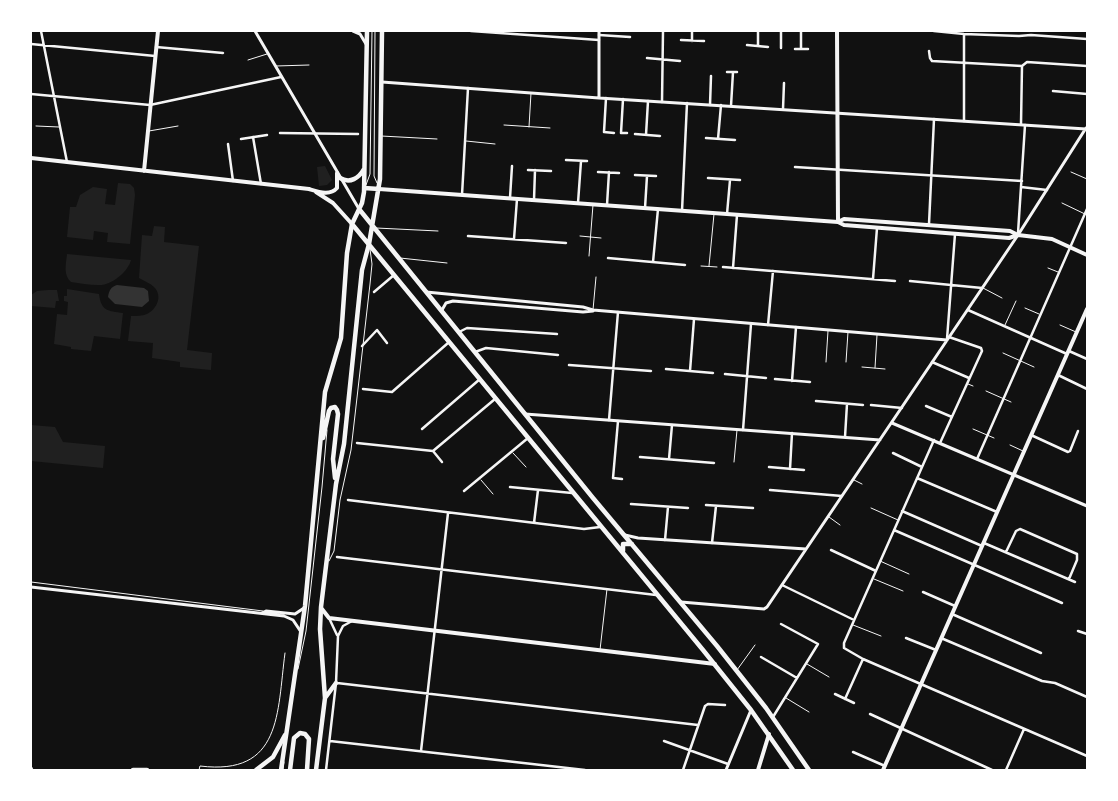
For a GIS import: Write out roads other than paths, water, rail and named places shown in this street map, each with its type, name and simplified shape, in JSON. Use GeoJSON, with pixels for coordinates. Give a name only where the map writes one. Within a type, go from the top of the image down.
{"type":"FeatureCollection","features":[{"type":"Feature","properties":{"kind":"main road"},"geometry":{"type":"LineString","coordinates":[[144,171],[158,31]]}},
{"type":"Feature","properties":{"kind":"main road"},"geometry":{"type":"LineString","coordinates":[[282,770],[285,735],[305,606],[327,383],[336,358],[341,334],[347,253],[352,224],[363,199],[367,31]]}},
{"type":"Feature","properties":{"kind":"main road"},"geometry":{"type":"LineString","coordinates":[[316,770],[325,698],[320,629],[321,607],[336,484],[344,444],[362,270],[369,244],[379,189],[382,31]]}},
{"type":"Feature","properties":{"kind":"main road"},"geometry":{"type":"LineString","coordinates":[[837,31],[838,222]]}},
{"type":"Feature","properties":{"kind":"main road"},"geometry":{"type":"LineString","coordinates":[[31,158],[309,189],[324,193],[334,191],[338,185],[337,173]]}},
{"type":"Feature","properties":{"kind":"main road"},"geometry":{"type":"LineString","coordinates":[[340,178],[344,180],[354,179],[364,172],[365,166]]}},
{"type":"Feature","properties":{"kind":"main road"},"geometry":{"type":"LineString","coordinates":[[364,188],[838,222],[844,225],[1009,238],[1018,235]]}},
{"type":"Feature","properties":{"kind":"main road"},"geometry":{"type":"LineString","coordinates":[[309,189],[333,203],[369,244],[715,664],[752,710],[793,770]]}},
{"type":"Feature","properties":{"kind":"main road"},"geometry":{"type":"LineString","coordinates":[[359,209],[617,528],[682,602],[773,717],[809,770]]}},
{"type":"Feature","properties":{"kind":"main road"},"geometry":{"type":"LineString","coordinates":[[838,222],[844,219],[1010,231],[1018,235],[1052,239],[1087,255]]}},
{"type":"Feature","properties":{"kind":"main road"},"geometry":{"type":"LineString","coordinates":[[425,312],[434,304]]}},
{"type":"Feature","properties":{"kind":"main road"},"geometry":{"type":"LineString","coordinates":[[884,768],[1087,310]]}},
{"type":"Feature","properties":{"kind":"main road"},"geometry":{"type":"LineString","coordinates":[[320,448],[329,411],[335,407],[338,413],[333,459],[336,484]]}},
{"type":"Feature","properties":{"kind":"main road"},"geometry":{"type":"LineString","coordinates":[[609,536],[615,534],[617,528]]}},
{"type":"Feature","properties":{"kind":"main road"},"geometry":{"type":"LineString","coordinates":[[624,554],[622,547],[624,544],[632,544]]}},
{"type":"Feature","properties":{"kind":"main road"},"geometry":{"type":"LineString","coordinates":[[321,607],[329,618],[715,664]]}},
{"type":"Feature","properties":{"kind":"main road"},"geometry":{"type":"LineString","coordinates":[[325,698],[336,683]]}},
{"type":"Feature","properties":{"kind":"main road"},"geometry":{"type":"LineString","coordinates":[[290,770],[294,738],[298,734],[303,733],[307,735],[309,741],[307,770]]}},
{"type":"Feature","properties":{"kind":"main road"},"geometry":{"type":"LineString","coordinates":[[758,770],[769,734]]}},
{"type":"Feature","properties":{"kind":"main road"},"geometry":{"type":"LineString","coordinates":[[256,770],[273,757],[285,735]]}},
{"type":"Feature","properties":{"kind":"main road"},"geometry":{"type":"LineString","coordinates":[[133,770],[147,770]]}},
{"type":"Feature","properties":{"kind":"street"},"geometry":{"type":"LineString","coordinates":[[41,31],[67,162]]}},
{"type":"Feature","properties":{"kind":"street"},"geometry":{"type":"LineString","coordinates":[[255,31],[359,209]]}},
{"type":"Feature","properties":{"kind":"street"},"geometry":{"type":"LineString","coordinates":[[353,31],[360,34],[367,45]]}},
{"type":"Feature","properties":{"kind":"street"},"geometry":{"type":"LineString","coordinates":[[471,31],[599,40]]}},
{"type":"Feature","properties":{"kind":"street"},"geometry":{"type":"LineString","coordinates":[[662,102],[663,31]]}},
{"type":"Feature","properties":{"kind":"street"},"geometry":{"type":"LineString","coordinates":[[692,31],[692,40]]}},
{"type":"Feature","properties":{"kind":"street"},"geometry":{"type":"LineString","coordinates":[[758,31],[758,46]]}},
{"type":"Feature","properties":{"kind":"street"},"geometry":{"type":"LineString","coordinates":[[781,31],[781,48]]}},
{"type":"Feature","properties":{"kind":"street"},"geometry":{"type":"LineString","coordinates":[[801,31],[801,49]]}},
{"type":"Feature","properties":{"kind":"street"},"geometry":{"type":"LineString","coordinates":[[936,32],[1087,39]]}},
{"type":"Feature","properties":{"kind":"street"},"geometry":{"type":"LineString","coordinates":[[599,98],[599,33],[630,37]]}},
{"type":"Feature","properties":{"kind":"street"},"geometry":{"type":"LineString","coordinates":[[964,34],[964,121]]}},
{"type":"Feature","properties":{"kind":"street"},"geometry":{"type":"LineString","coordinates":[[681,40],[704,41]]}},
{"type":"Feature","properties":{"kind":"street"},"geometry":{"type":"LineString","coordinates":[[31,44],[155,56]]}},
{"type":"Feature","properties":{"kind":"street"},"geometry":{"type":"LineString","coordinates":[[747,45],[768,47]]}},
{"type":"Feature","properties":{"kind":"street"},"geometry":{"type":"LineString","coordinates":[[156,47],[223,52]]}},
{"type":"Feature","properties":{"kind":"street"},"geometry":{"type":"LineString","coordinates":[[794,49],[808,49]]}},
{"type":"Feature","properties":{"kind":"street"},"geometry":{"type":"LineString","coordinates":[[929,51],[932,61],[1022,66],[1026,62],[1087,66]]}},
{"type":"Feature","properties":{"kind":"street"},"geometry":{"type":"LineString","coordinates":[[647,58],[680,61]]}},
{"type":"Feature","properties":{"kind":"street"},"geometry":{"type":"LineString","coordinates":[[1018,235],[1022,181],[1022,66]]}},
{"type":"Feature","properties":{"kind":"street"},"geometry":{"type":"LineString","coordinates":[[727,72],[735,72],[731,106]]}},
{"type":"Feature","properties":{"kind":"street"},"geometry":{"type":"LineString","coordinates":[[710,105],[711,76]]}},
{"type":"Feature","properties":{"kind":"street"},"geometry":{"type":"LineString","coordinates":[[31,94],[150,105],[281,78]]}},
{"type":"Feature","properties":{"kind":"street"},"geometry":{"type":"LineString","coordinates":[[382,82],[599,98],[1086,128],[1018,235],[767,607],[764,609],[682,602]]}},
{"type":"Feature","properties":{"kind":"street"},"geometry":{"type":"LineString","coordinates":[[783,109],[784,83]]}},
{"type":"Feature","properties":{"kind":"street"},"geometry":{"type":"LineString","coordinates":[[462,195],[468,88]]}},
{"type":"Feature","properties":{"kind":"street"},"geometry":{"type":"LineString","coordinates":[[1053,91],[1087,94]]}},
{"type":"Feature","properties":{"kind":"street"},"geometry":{"type":"LineString","coordinates":[[606,98],[604,132],[614,133]]}},
{"type":"Feature","properties":{"kind":"street"},"geometry":{"type":"LineString","coordinates":[[623,99],[621,133],[627,133]]}},
{"type":"Feature","properties":{"kind":"street"},"geometry":{"type":"LineString","coordinates":[[646,135],[648,101]]}},
{"type":"Feature","properties":{"kind":"street"},"geometry":{"type":"LineString","coordinates":[[682,211],[687,103]]}},
{"type":"Feature","properties":{"kind":"street"},"geometry":{"type":"LineString","coordinates":[[718,139],[720,105]]}},
{"type":"Feature","properties":{"kind":"street"},"geometry":{"type":"LineString","coordinates":[[929,224],[934,119]]}},
{"type":"Feature","properties":{"kind":"street"},"geometry":{"type":"LineString","coordinates":[[280,133],[358,134]]}},
{"type":"Feature","properties":{"kind":"street"},"geometry":{"type":"LineString","coordinates":[[635,134],[660,136]]}},
{"type":"Feature","properties":{"kind":"street"},"geometry":{"type":"LineString","coordinates":[[241,139],[267,135]]}},
{"type":"Feature","properties":{"kind":"street"},"geometry":{"type":"LineString","coordinates":[[253,137],[261,184]]}},
{"type":"Feature","properties":{"kind":"street"},"geometry":{"type":"LineString","coordinates":[[706,138],[735,140]]}},
{"type":"Feature","properties":{"kind":"street"},"geometry":{"type":"LineString","coordinates":[[228,144],[233,181]]}},
{"type":"Feature","properties":{"kind":"street"},"geometry":{"type":"LineString","coordinates":[[566,160],[587,161]]}},
{"type":"Feature","properties":{"kind":"street"},"geometry":{"type":"LineString","coordinates":[[578,203],[581,161]]}},
{"type":"Feature","properties":{"kind":"street"},"geometry":{"type":"LineString","coordinates":[[510,198],[512,166]]}},
{"type":"Feature","properties":{"kind":"street"},"geometry":{"type":"LineString","coordinates":[[795,167],[1022,181]]}},
{"type":"Feature","properties":{"kind":"street"},"geometry":{"type":"LineString","coordinates":[[528,170],[551,171]]}},
{"type":"Feature","properties":{"kind":"street"},"geometry":{"type":"LineString","coordinates":[[534,200],[535,170]]}},
{"type":"Feature","properties":{"kind":"street"},"geometry":{"type":"LineString","coordinates":[[598,172],[619,173]]}},
{"type":"Feature","properties":{"kind":"street"},"geometry":{"type":"LineString","coordinates":[[607,205],[610,172]]}},
{"type":"Feature","properties":{"kind":"street"},"geometry":{"type":"LineString","coordinates":[[635,175],[656,176]]}},
{"type":"Feature","properties":{"kind":"street"},"geometry":{"type":"LineString","coordinates":[[645,208],[647,176]]}},
{"type":"Feature","properties":{"kind":"street"},"geometry":{"type":"LineString","coordinates":[[708,178],[740,180]]}},
{"type":"Feature","properties":{"kind":"street"},"geometry":{"type":"LineString","coordinates":[[727,214],[730,180]]}},
{"type":"Feature","properties":{"kind":"street"},"geometry":{"type":"LineString","coordinates":[[1021,187],[1047,190]]}},
{"type":"Feature","properties":{"kind":"street"},"geometry":{"type":"LineString","coordinates":[[514,239],[517,199]]}},
{"type":"Feature","properties":{"kind":"street"},"geometry":{"type":"LineString","coordinates":[[653,262],[658,209]]}},
{"type":"Feature","properties":{"kind":"street"},"geometry":{"type":"LineString","coordinates":[[977,459],[1069,246],[1087,209]]}},
{"type":"Feature","properties":{"kind":"street"},"geometry":{"type":"LineString","coordinates":[[733,268],[737,215]]}},
{"type":"Feature","properties":{"kind":"street"},"geometry":{"type":"LineString","coordinates":[[873,279],[878,228]]}},
{"type":"Feature","properties":{"kind":"street"},"geometry":{"type":"LineString","coordinates":[[948,338],[955,234]]}},
{"type":"Feature","properties":{"kind":"street"},"geometry":{"type":"LineString","coordinates":[[468,236],[566,244]]}},
{"type":"Feature","properties":{"kind":"street"},"geometry":{"type":"LineString","coordinates":[[608,258],[685,264]]}},
{"type":"Feature","properties":{"kind":"street"},"geometry":{"type":"LineString","coordinates":[[724,267],[895,281]]}},
{"type":"Feature","properties":{"kind":"street"},"geometry":{"type":"LineString","coordinates":[[768,325],[773,271]]}},
{"type":"Feature","properties":{"kind":"street"},"geometry":{"type":"LineString","coordinates":[[374,292],[394,275]]}},
{"type":"Feature","properties":{"kind":"street"},"geometry":{"type":"LineString","coordinates":[[910,281],[982,288]]}},
{"type":"Feature","properties":{"kind":"street"},"geometry":{"type":"LineString","coordinates":[[425,292],[694,319],[948,338],[982,349],[940,443]]}},
{"type":"Feature","properties":{"kind":"street"},"geometry":{"type":"LineString","coordinates":[[441,312],[446,303],[453,301],[583,312],[593,310]]}},
{"type":"Feature","properties":{"kind":"street"},"geometry":{"type":"LineString","coordinates":[[968,310],[1029,337],[1087,359]]}},
{"type":"Feature","properties":{"kind":"street"},"geometry":{"type":"LineString","coordinates":[[609,420],[618,312]]}},
{"type":"Feature","properties":{"kind":"street"},"geometry":{"type":"LineString","coordinates":[[690,371],[694,319]]}},
{"type":"Feature","properties":{"kind":"street"},"geometry":{"type":"LineString","coordinates":[[744,430],[751,324]]}},
{"type":"Feature","properties":{"kind":"street"},"geometry":{"type":"LineString","coordinates":[[792,381],[796,327]]}},
{"type":"Feature","properties":{"kind":"street"},"geometry":{"type":"LineString","coordinates":[[458,333],[466,328],[557,334]]}},
{"type":"Feature","properties":{"kind":"street"},"geometry":{"type":"LineString","coordinates":[[362,346],[377,330],[387,343]]}},
{"type":"Feature","properties":{"kind":"street"},"geometry":{"type":"LineString","coordinates":[[363,389],[392,392],[450,342]]}},
{"type":"Feature","properties":{"kind":"street"},"geometry":{"type":"LineString","coordinates":[[474,352],[486,348],[558,354]]}},
{"type":"Feature","properties":{"kind":"street"},"geometry":{"type":"LineString","coordinates":[[932,362],[969,378]]}},
{"type":"Feature","properties":{"kind":"street"},"geometry":{"type":"LineString","coordinates":[[569,364],[651,371]]}},
{"type":"Feature","properties":{"kind":"street"},"geometry":{"type":"LineString","coordinates":[[666,369],[712,373]]}},
{"type":"Feature","properties":{"kind":"street"},"geometry":{"type":"LineString","coordinates":[[725,374],[766,378]]}},
{"type":"Feature","properties":{"kind":"street"},"geometry":{"type":"LineString","coordinates":[[1058,375],[1087,389]]}},
{"type":"Feature","properties":{"kind":"street"},"geometry":{"type":"LineString","coordinates":[[422,429],[480,379]]}},
{"type":"Feature","properties":{"kind":"street"},"geometry":{"type":"LineString","coordinates":[[775,379],[810,382]]}},
{"type":"Feature","properties":{"kind":"street"},"geometry":{"type":"LineString","coordinates":[[433,452],[496,399]]}},
{"type":"Feature","properties":{"kind":"street"},"geometry":{"type":"LineString","coordinates":[[816,401],[863,405]]}},
{"type":"Feature","properties":{"kind":"street"},"geometry":{"type":"LineString","coordinates":[[845,437],[847,404]]}},
{"type":"Feature","properties":{"kind":"street"},"geometry":{"type":"LineString","coordinates":[[871,405],[902,408]]}},
{"type":"Feature","properties":{"kind":"street"},"geometry":{"type":"LineString","coordinates":[[926,406],[952,418]]}},
{"type":"Feature","properties":{"kind":"street"},"geometry":{"type":"LineString","coordinates":[[524,414],[880,440]]}},
{"type":"Feature","properties":{"kind":"street"},"geometry":{"type":"LineString","coordinates":[[618,421],[613,478],[622,479]]}},
{"type":"Feature","properties":{"kind":"street"},"geometry":{"type":"LineString","coordinates":[[892,422],[1087,506]]}},
{"type":"Feature","properties":{"kind":"street"},"geometry":{"type":"LineString","coordinates":[[669,459],[672,425]]}},
{"type":"Feature","properties":{"kind":"street"},"geometry":{"type":"LineString","coordinates":[[1031,435],[1068,452],[1078,431]]}},
{"type":"Feature","properties":{"kind":"street"},"geometry":{"type":"LineString","coordinates":[[790,469],[792,433]]}},
{"type":"Feature","properties":{"kind":"street"},"geometry":{"type":"LineString","coordinates":[[464,491],[528,438]]}},
{"type":"Feature","properties":{"kind":"street"},"geometry":{"type":"LineString","coordinates":[[934,440],[844,643],[845,649],[863,659],[1087,756]]}},
{"type":"Feature","properties":{"kind":"street"},"geometry":{"type":"LineString","coordinates":[[357,442],[433,452],[442,462]]}},
{"type":"Feature","properties":{"kind":"street"},"geometry":{"type":"LineString","coordinates":[[893,453],[922,467]]}},
{"type":"Feature","properties":{"kind":"street"},"geometry":{"type":"LineString","coordinates":[[640,457],[714,463]]}},
{"type":"Feature","properties":{"kind":"street"},"geometry":{"type":"LineString","coordinates":[[769,467],[804,470]]}},
{"type":"Feature","properties":{"kind":"street"},"geometry":{"type":"LineString","coordinates":[[917,478],[997,512]]}},
{"type":"Feature","properties":{"kind":"street"},"geometry":{"type":"LineString","coordinates":[[510,487],[574,493]]}},
{"type":"Feature","properties":{"kind":"street"},"geometry":{"type":"LineString","coordinates":[[534,523],[538,490]]}},
{"type":"Feature","properties":{"kind":"street"},"geometry":{"type":"LineString","coordinates":[[770,490],[842,496]]}},
{"type":"Feature","properties":{"kind":"street"},"geometry":{"type":"LineString","coordinates":[[348,500],[584,529],[602,527]]}},
{"type":"Feature","properties":{"kind":"street"},"geometry":{"type":"LineString","coordinates":[[632,504],[688,508]]}},
{"type":"Feature","properties":{"kind":"street"},"geometry":{"type":"LineString","coordinates":[[706,505],[753,508]]}},
{"type":"Feature","properties":{"kind":"street"},"geometry":{"type":"LineString","coordinates":[[665,540],[668,506]]}},
{"type":"Feature","properties":{"kind":"street"},"geometry":{"type":"LineString","coordinates":[[712,543],[716,506]]}},
{"type":"Feature","properties":{"kind":"street"},"geometry":{"type":"LineString","coordinates":[[902,511],[1006,552],[1075,582]]}},
{"type":"Feature","properties":{"kind":"street"},"geometry":{"type":"LineString","coordinates":[[421,751],[448,513]]}},
{"type":"Feature","properties":{"kind":"street"},"geometry":{"type":"LineString","coordinates":[[894,530],[1062,603]]}},
{"type":"Feature","properties":{"kind":"street"},"geometry":{"type":"LineString","coordinates":[[1006,552],[1016,531],[1020,530],[1077,554],[1077,560],[1069,579]]}},
{"type":"Feature","properties":{"kind":"street"},"geometry":{"type":"LineString","coordinates":[[622,533],[638,538],[806,549]]}},
{"type":"Feature","properties":{"kind":"street"},"geometry":{"type":"LineString","coordinates":[[636,549],[634,541],[638,538]]}},
{"type":"Feature","properties":{"kind":"street"},"geometry":{"type":"LineString","coordinates":[[831,550],[876,571]]}},
{"type":"Feature","properties":{"kind":"street"},"geometry":{"type":"LineString","coordinates":[[337,557],[658,595]]}},
{"type":"Feature","properties":{"kind":"street"},"geometry":{"type":"LineString","coordinates":[[782,585],[854,620]]}},
{"type":"Feature","properties":{"kind":"street"},"geometry":{"type":"LineString","coordinates":[[31,587],[262,613],[290,618],[297,624],[301,632]]}},
{"type":"Feature","properties":{"kind":"street"},"geometry":{"type":"LineString","coordinates":[[923,592],[955,606]]}},
{"type":"Feature","properties":{"kind":"street"},"geometry":{"type":"LineString","coordinates":[[262,613],[266,611],[295,614],[305,606]]}},
{"type":"Feature","properties":{"kind":"street"},"geometry":{"type":"LineString","coordinates":[[952,614],[1041,653]]}},
{"type":"Feature","properties":{"kind":"street"},"geometry":{"type":"LineString","coordinates":[[329,618],[338,636]]}},
{"type":"Feature","properties":{"kind":"street"},"geometry":{"type":"LineString","coordinates":[[326,770],[336,683],[338,636],[343,626],[352,621]]}},
{"type":"Feature","properties":{"kind":"street"},"geometry":{"type":"LineString","coordinates":[[773,717],[818,644],[781,624]]}},
{"type":"Feature","properties":{"kind":"street"},"geometry":{"type":"LineString","coordinates":[[1078,631],[1087,634]]}},
{"type":"Feature","properties":{"kind":"street"},"geometry":{"type":"LineString","coordinates":[[906,638],[936,650]]}},
{"type":"Feature","properties":{"kind":"street"},"geometry":{"type":"LineString","coordinates":[[942,638],[1042,681],[1056,683],[1087,697]]}},
{"type":"Feature","properties":{"kind":"street"},"geometry":{"type":"LineString","coordinates":[[761,657],[797,678]]}},
{"type":"Feature","properties":{"kind":"street"},"geometry":{"type":"LineString","coordinates":[[845,699],[863,659]]}},
{"type":"Feature","properties":{"kind":"street"},"geometry":{"type":"LineString","coordinates":[[336,683],[698,725]]}},
{"type":"Feature","properties":{"kind":"street"},"geometry":{"type":"LineString","coordinates":[[835,694],[854,704]]}},
{"type":"Feature","properties":{"kind":"street"},"geometry":{"type":"LineString","coordinates":[[683,770],[706,705],[724,705]]}},
{"type":"Feature","properties":{"kind":"street"},"geometry":{"type":"LineString","coordinates":[[728,769],[752,710]]}},
{"type":"Feature","properties":{"kind":"street"},"geometry":{"type":"LineString","coordinates":[[870,714],[992,770]]}},
{"type":"Feature","properties":{"kind":"street"},"geometry":{"type":"LineString","coordinates":[[1006,770],[1024,728]]}},
{"type":"Feature","properties":{"kind":"street"},"geometry":{"type":"LineString","coordinates":[[330,741],[585,770]]}},
{"type":"Feature","properties":{"kind":"street"},"geometry":{"type":"LineString","coordinates":[[664,741],[729,764]]}},
{"type":"Feature","properties":{"kind":"street"},"geometry":{"type":"LineString","coordinates":[[853,752],[884,768]]}},
{"type":"Feature","properties":{"kind":"lane"},"geometry":{"type":"LineString","coordinates":[[364,188],[370,174],[372,31]]}},
{"type":"Feature","properties":{"kind":"lane"},"geometry":{"type":"LineString","coordinates":[[375,31],[374,176],[379,189]]}},
{"type":"Feature","properties":{"kind":"lane"},"geometry":{"type":"LineString","coordinates":[[248,60],[268,54]]}},
{"type":"Feature","properties":{"kind":"lane"},"geometry":{"type":"LineString","coordinates":[[275,66],[309,65]]}},
{"type":"Feature","properties":{"kind":"lane"},"geometry":{"type":"LineString","coordinates":[[529,127],[531,93]]}},
{"type":"Feature","properties":{"kind":"lane"},"geometry":{"type":"LineString","coordinates":[[36,126],[60,127]]}},
{"type":"Feature","properties":{"kind":"lane"},"geometry":{"type":"LineString","coordinates":[[148,131],[178,126]]}},
{"type":"Feature","properties":{"kind":"lane"},"geometry":{"type":"LineString","coordinates":[[504,126],[550,128]]}},
{"type":"Feature","properties":{"kind":"lane"},"geometry":{"type":"LineString","coordinates":[[381,136],[437,140]]}},
{"type":"Feature","properties":{"kind":"lane"},"geometry":{"type":"LineString","coordinates":[[465,141],[495,144]]}},
{"type":"Feature","properties":{"kind":"lane"},"geometry":{"type":"LineString","coordinates":[[1071,172],[1087,179]]}},
{"type":"Feature","properties":{"kind":"lane"},"geometry":{"type":"LineString","coordinates":[[1062,203],[1086,214]]}},
{"type":"Feature","properties":{"kind":"lane"},"geometry":{"type":"LineString","coordinates":[[589,256],[593,204]]}},
{"type":"Feature","properties":{"kind":"lane"},"geometry":{"type":"LineString","coordinates":[[709,266],[714,213]]}},
{"type":"Feature","properties":{"kind":"lane"},"geometry":{"type":"LineString","coordinates":[[372,227],[438,231]]}},
{"type":"Feature","properties":{"kind":"lane"},"geometry":{"type":"LineString","coordinates":[[580,236],[601,238]]}},
{"type":"Feature","properties":{"kind":"lane"},"geometry":{"type":"LineString","coordinates":[[326,566],[334,551],[340,500],[347,472],[371,274],[369,244]]}},
{"type":"Feature","properties":{"kind":"lane"},"geometry":{"type":"LineString","coordinates":[[397,258],[447,263]]}},
{"type":"Feature","properties":{"kind":"lane"},"geometry":{"type":"LineString","coordinates":[[701,266],[717,267]]}},
{"type":"Feature","properties":{"kind":"lane"},"geometry":{"type":"LineString","coordinates":[[1048,268],[1058,272]]}},
{"type":"Feature","properties":{"kind":"lane"},"geometry":{"type":"LineString","coordinates":[[593,310],[596,277]]}},
{"type":"Feature","properties":{"kind":"lane"},"geometry":{"type":"LineString","coordinates":[[982,288],[1002,298]]}},
{"type":"Feature","properties":{"kind":"lane"},"geometry":{"type":"LineString","coordinates":[[1005,326],[1016,300]]}},
{"type":"Feature","properties":{"kind":"lane"},"geometry":{"type":"LineString","coordinates":[[1025,308],[1039,315]]}},
{"type":"Feature","properties":{"kind":"lane"},"geometry":{"type":"LineString","coordinates":[[1060,325],[1076,332]]}},
{"type":"Feature","properties":{"kind":"lane"},"geometry":{"type":"LineString","coordinates":[[826,362],[828,330]]}},
{"type":"Feature","properties":{"kind":"lane"},"geometry":{"type":"LineString","coordinates":[[846,362],[848,332]]}},
{"type":"Feature","properties":{"kind":"lane"},"geometry":{"type":"LineString","coordinates":[[875,368],[877,334]]}},
{"type":"Feature","properties":{"kind":"lane"},"geometry":{"type":"LineString","coordinates":[[1003,353],[1034,368]]}},
{"type":"Feature","properties":{"kind":"lane"},"geometry":{"type":"LineString","coordinates":[[862,367],[885,369]]}},
{"type":"Feature","properties":{"kind":"lane"},"geometry":{"type":"LineString","coordinates":[[967,383],[973,386]]}},
{"type":"Feature","properties":{"kind":"lane"},"geometry":{"type":"LineString","coordinates":[[986,391],[1011,402]]}},
{"type":"Feature","properties":{"kind":"lane"},"geometry":{"type":"LineString","coordinates":[[282,770],[306,631],[324,468],[326,427]]}},
{"type":"Feature","properties":{"kind":"lane"},"geometry":{"type":"LineString","coordinates":[[974,429],[994,438]]}},
{"type":"Feature","properties":{"kind":"lane"},"geometry":{"type":"LineString","coordinates":[[734,462],[737,430]]}},
{"type":"Feature","properties":{"kind":"lane"},"geometry":{"type":"LineString","coordinates":[[1010,445],[1024,452]]}},
{"type":"Feature","properties":{"kind":"lane"},"geometry":{"type":"LineString","coordinates":[[512,451],[526,467]]}},
{"type":"Feature","properties":{"kind":"lane"},"geometry":{"type":"LineString","coordinates":[[480,478],[493,494]]}},
{"type":"Feature","properties":{"kind":"lane"},"geometry":{"type":"LineString","coordinates":[[854,479],[862,484]]}},
{"type":"Feature","properties":{"kind":"lane"},"geometry":{"type":"LineString","coordinates":[[872,508],[898,521]]}},
{"type":"Feature","properties":{"kind":"lane"},"geometry":{"type":"LineString","coordinates":[[828,517],[840,524]]}},
{"type":"Feature","properties":{"kind":"lane"},"geometry":{"type":"LineString","coordinates":[[880,561],[909,574]]}},
{"type":"Feature","properties":{"kind":"lane"},"geometry":{"type":"LineString","coordinates":[[872,579],[903,591]]}},
{"type":"Feature","properties":{"kind":"lane"},"geometry":{"type":"LineString","coordinates":[[31,582],[266,611]]}},
{"type":"Feature","properties":{"kind":"lane"},"geometry":{"type":"LineString","coordinates":[[600,650],[608,589]]}},
{"type":"Feature","properties":{"kind":"lane"},"geometry":{"type":"LineString","coordinates":[[852,625],[881,636]]}},
{"type":"Feature","properties":{"kind":"lane"},"geometry":{"type":"LineString","coordinates":[[737,671],[755,645]]}},
{"type":"Feature","properties":{"kind":"lane"},"geometry":{"type":"LineString","coordinates":[[199,770],[200,766],[225,768],[244,763],[261,751],[268,743],[274,730],[285,654]]}},
{"type":"Feature","properties":{"kind":"lane"},"geometry":{"type":"LineString","coordinates":[[806,664],[829,677]]}},
{"type":"Feature","properties":{"kind":"lane"},"geometry":{"type":"LineString","coordinates":[[785,698],[809,712]]}}]}
